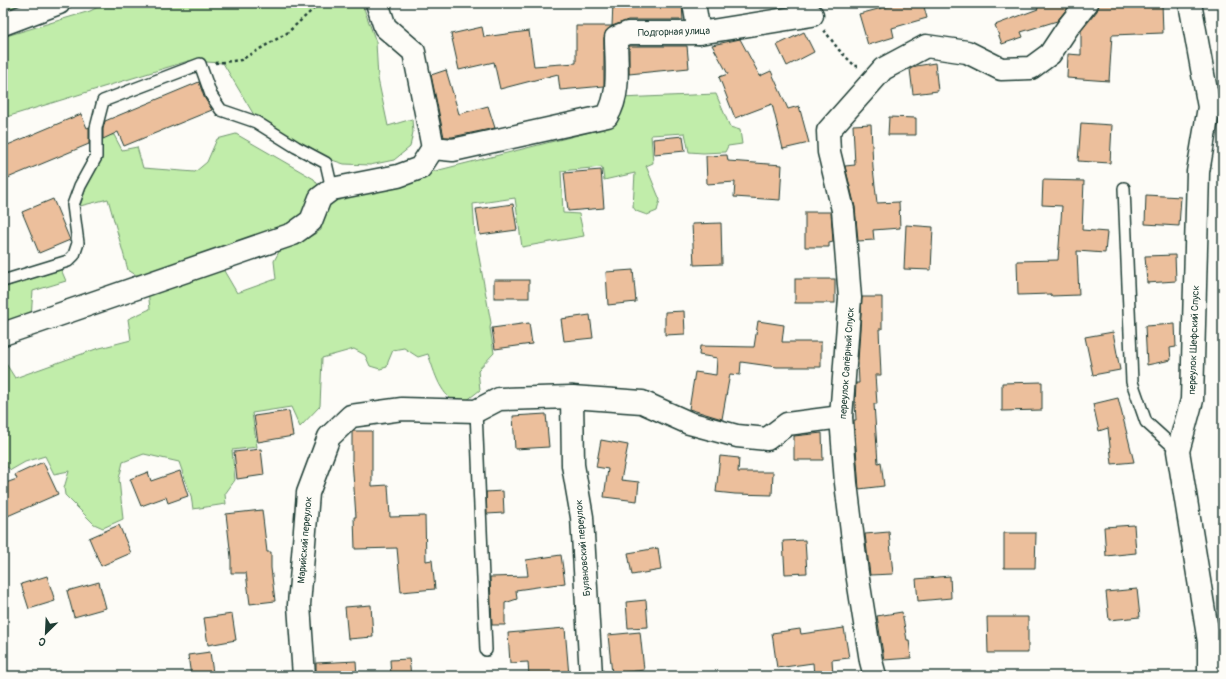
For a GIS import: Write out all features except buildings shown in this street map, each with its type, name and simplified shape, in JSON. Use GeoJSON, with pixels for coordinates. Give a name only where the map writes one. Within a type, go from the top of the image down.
{"type":"FeatureCollection","features":[{"type":"Feature","properties":{"kind":"street"},"geometry":{"type":"LineString","coordinates":[[3,24],[59,3]]}},
{"type":"Feature","properties":{"kind":"street"},"geometry":{"type":"LineString","coordinates":[[3,334],[293,234],[310,221],[320,198],[332,189],[398,176],[420,168],[433,148],[414,52],[385,27],[377,3]]}},
{"type":"Feature","properties":{"kind":"street"},"geometry":{"type":"LineString","coordinates":[[694,3],[699,32]]}},
{"type":"Feature","properties":{"kind":"street"},"geometry":{"type":"LineString","coordinates":[[883,69],[926,46],[967,52],[1001,69],[1031,68],[1050,54],[1068,27],[1088,3]]}},
{"type":"Feature","properties":{"kind":"street","name":"переулок Шефский Спуск"},"geometry":{"type":"LineString","coordinates":[[1190,3],[1209,107],[1198,172],[1192,400],[1178,451],[1209,642],[1209,676]]}},
{"type":"Feature","properties":{"kind":"street","name":"Подгорная улица"},"geometry":{"type":"LineString","coordinates":[[433,148],[453,150],[607,116],[613,106],[616,90],[616,38],[628,33],[699,32],[812,15]]}},
{"type":"Feature","properties":{"kind":"street","name":"переулок Сапёрный Спуск"},"geometry":{"type":"LineString","coordinates":[[875,676],[871,661],[857,573],[846,483],[841,417],[850,298],[843,210],[829,152],[828,131],[883,69]]}},
{"type":"Feature","properties":{"kind":"street"},"geometry":{"type":"LineString","coordinates":[[476,410],[499,400],[572,397],[642,402],[689,423],[737,436],[767,438],[787,424],[841,417]]}},
{"type":"Feature","properties":{"kind":"street","name":"Булановский переулок"},"geometry":{"type":"LineString","coordinates":[[572,397],[573,465],[582,517],[591,676]]}},
{"type":"Feature","properties":{"kind":"street","name":"Марийский переулок"},"geometry":{"type":"LineString","coordinates":[[304,676],[299,605],[308,493],[329,437],[351,416],[402,409],[476,410]]}},
{"type":"Feature","properties":{"kind":"lane"},"geometry":{"type":"LineString","coordinates":[[3,281],[68,261],[74,255],[78,243],[73,205],[80,186],[96,157],[96,128],[103,102],[200,64],[211,95],[221,110],[256,122],[326,164],[332,189]]}},
{"type":"Feature","properties":{"kind":"lane"},"geometry":{"type":"LineString","coordinates":[[1124,188],[1132,382],[1146,422],[1178,451]]}},
{"type":"Feature","properties":{"kind":"lane"},"geometry":{"type":"LineString","coordinates":[[476,410],[486,650]]}},
{"type":"Feature","properties":{"kind":"path"},"geometry":{"type":"LineString","coordinates":[[200,64],[241,60],[287,33],[320,3]]}},
{"type":"Feature","properties":{"kind":"path"},"geometry":{"type":"LineString","coordinates":[[812,15],[839,50],[855,66],[883,69]]}},
{"type":"Feature","properties":{"kind":"green space"},"geometry":{"type":"Polygon","coordinates":[[[3,3],[42,3],[3,17],[3,3]]]}},
{"type":"Feature","properties":{"kind":"green space"},"geometry":{"type":"Polygon","coordinates":[[[106,3],[362,3],[376,42],[378,79],[388,126],[412,119],[413,132],[410,147],[394,160],[370,165],[344,164],[323,157],[257,120],[223,63],[188,61],[3,118],[3,37],[90,11],[106,3]]]}},
{"type":"Feature","properties":{"kind":"green space"},"geometry":{"type":"Polygon","coordinates":[[[716,94],[730,127],[740,130],[742,144],[728,146],[725,152],[689,152],[685,133],[651,135],[653,163],[646,166],[660,200],[657,211],[647,215],[636,211],[633,207],[635,173],[604,180],[602,167],[561,171],[563,213],[579,214],[584,236],[522,247],[515,198],[473,204],[475,235],[491,323],[490,328],[494,353],[478,370],[480,390],[461,405],[448,396],[439,384],[428,354],[418,357],[404,348],[393,350],[387,367],[380,369],[370,366],[365,355],[354,349],[322,358],[320,406],[300,427],[291,407],[252,413],[257,447],[232,450],[235,480],[225,494],[226,504],[193,509],[191,496],[179,462],[144,454],[123,462],[119,479],[123,519],[103,528],[94,524],[65,495],[64,488],[69,471],[54,474],[45,456],[25,462],[11,470],[3,464],[3,359],[15,378],[96,349],[131,340],[128,319],[150,309],[148,290],[220,264],[237,293],[276,279],[274,261],[281,248],[308,238],[321,230],[324,210],[336,196],[610,127],[621,113],[620,98],[716,94]]]}},
{"type":"Feature","properties":{"kind":"green space"},"geometry":{"type":"Polygon","coordinates":[[[101,134],[114,135],[122,150],[137,147],[143,168],[195,172],[207,162],[217,139],[236,134],[314,179],[321,189],[305,218],[289,229],[146,276],[136,275],[128,270],[108,199],[80,206],[86,188],[91,158],[101,134]]]}},
{"type":"Feature","properties":{"kind":"green space"},"geometry":{"type":"Polygon","coordinates":[[[60,267],[66,281],[33,291],[31,317],[3,327],[3,288],[60,267]]]}}]}
